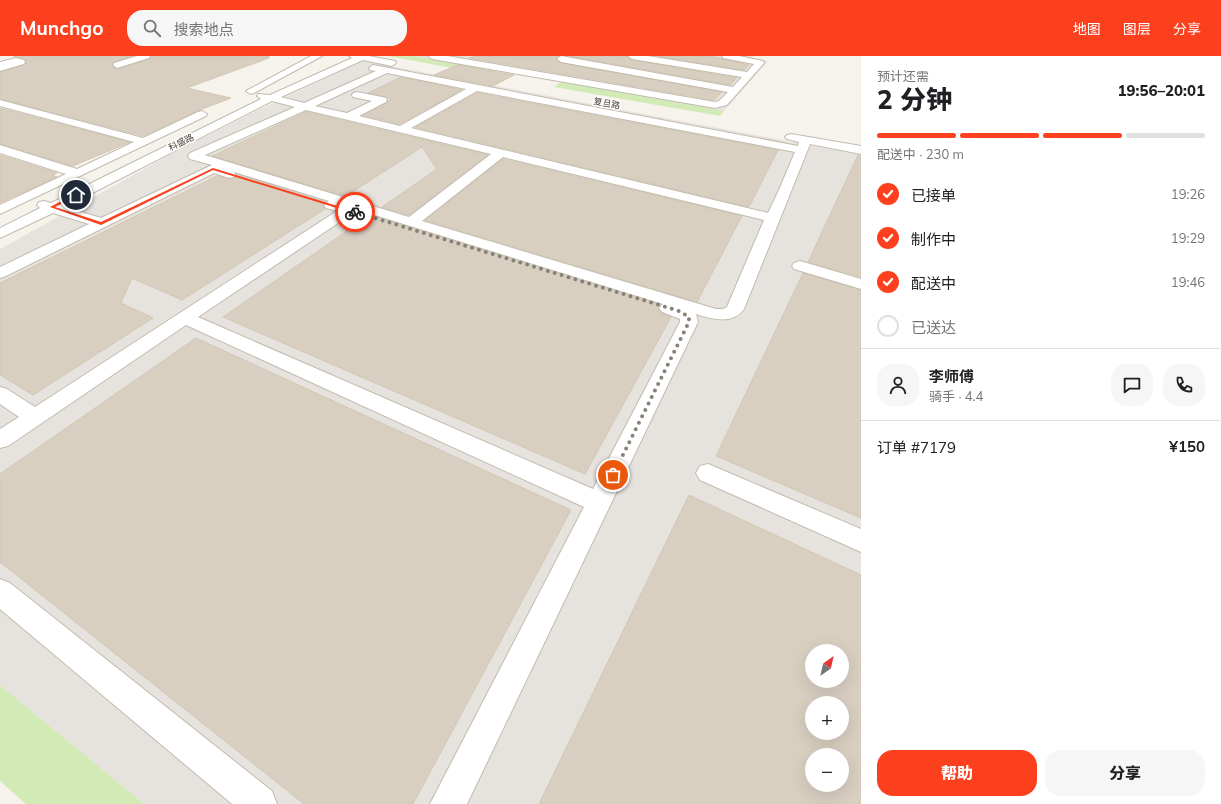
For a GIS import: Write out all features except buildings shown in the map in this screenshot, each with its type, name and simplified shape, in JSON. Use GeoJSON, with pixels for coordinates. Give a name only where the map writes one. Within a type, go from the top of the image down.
{"type":"FeatureCollection","features":[{"type":"Feature","properties":{"kind":"street"},"geometry":{"type":"LineString","coordinates":[[118,65],[146,56]]}},
{"type":"Feature","properties":{"kind":"street"},"geometry":{"type":"LineString","coordinates":[[242,96],[318,56]]}},
{"type":"Feature","properties":{"kind":"street","name":"科盛路"},"geometry":{"type":"LineString","coordinates":[[0,234],[48,206],[267,97],[358,56]]}},
{"type":"Feature","properties":{"kind":"street","name":"复旦路"},"geometry":{"type":"LineString","coordinates":[[358,56],[706,121]]}},
{"type":"Feature","properties":{"kind":"street"},"geometry":{"type":"LineString","coordinates":[[432,56],[715,105],[723,103],[760,63],[749,58],[726,56]]}},
{"type":"Feature","properties":{"kind":"street"},"geometry":{"type":"LineString","coordinates":[[459,60],[469,56]]}},
{"type":"Feature","properties":{"kind":"street"},"geometry":{"type":"LineString","coordinates":[[632,56],[748,75]]}},
{"type":"Feature","properties":{"kind":"street"},"geometry":{"type":"LineString","coordinates":[[0,57],[21,62],[0,66]]}},
{"type":"Feature","properties":{"kind":"street"},"geometry":{"type":"LineString","coordinates":[[519,83],[557,61],[735,90]]}},
{"type":"Feature","properties":{"kind":"street"},"geometry":{"type":"LineString","coordinates":[[290,102],[371,67],[858,156]]}},
{"type":"Feature","properties":{"kind":"street"},"geometry":{"type":"LineString","coordinates":[[387,70],[194,156],[714,314],[724,315],[731,313],[736,309],[772,218],[786,190],[804,145]]}},
{"type":"Feature","properties":{"kind":"street"},"geometry":{"type":"LineString","coordinates":[[350,116],[382,100],[354,96],[403,73]]}},
{"type":"Feature","properties":{"kind":"street"},"geometry":{"type":"LineString","coordinates":[[402,129],[476,87]]}},
{"type":"Feature","properties":{"kind":"street"},"geometry":{"type":"LineString","coordinates":[[267,97],[772,218]]}},
{"type":"Feature","properties":{"kind":"street"},"geometry":{"type":"LineString","coordinates":[[0,103],[143,141]]}},
{"type":"Feature","properties":{"kind":"street"},"geometry":{"type":"LineString","coordinates":[[324,110],[337,104]]}},
{"type":"Feature","properties":{"kind":"street"},"geometry":{"type":"LineString","coordinates":[[0,210],[202,114]]}},
{"type":"Feature","properties":{"kind":"street"},"geometry":{"type":"LineString","coordinates":[[783,135],[804,145]]}},
{"type":"Feature","properties":{"kind":"street"},"geometry":{"type":"LineString","coordinates":[[0,149],[77,173]]}},
{"type":"Feature","properties":{"kind":"street"},"geometry":{"type":"LineString","coordinates":[[411,222],[501,153]]}},
{"type":"Feature","properties":{"kind":"street"},"geometry":{"type":"LineString","coordinates":[[0,273],[213,169],[679,311],[689,317],[689,322],[448,804]]}},
{"type":"Feature","properties":{"kind":"street"},"geometry":{"type":"LineString","coordinates":[[48,206],[101,224]]}},
{"type":"Feature","properties":{"kind":"street","name":"科盛路"},"geometry":{"type":"LineString","coordinates":[[0,226],[48,206]]}},
{"type":"Feature","properties":{"kind":"street"},"geometry":{"type":"LineString","coordinates":[[0,440],[348,210]]}},
{"type":"Feature","properties":{"kind":"street"},"geometry":{"type":"LineString","coordinates":[[800,266],[861,284]]}},
{"type":"Feature","properties":{"kind":"street"},"geometry":{"type":"LineString","coordinates":[[185,318],[599,503]]}},
{"type":"Feature","properties":{"kind":"street"},"geometry":{"type":"LineString","coordinates":[[0,394],[35,417]]}},
{"type":"Feature","properties":{"kind":"street"},"geometry":{"type":"LineString","coordinates":[[708,473],[861,541]]}},
{"type":"Feature","properties":{"kind":"street"},"geometry":{"type":"LineString","coordinates":[[0,592],[259,804]]}},
{"type":"Feature","properties":{"kind":"shaded area"},"geometry":{"type":"Polygon","coordinates":[[[413,56],[754,56],[752,58],[768,61],[724,111],[413,56]]]}},
{"type":"Feature","properties":{"kind":"shaded area"},"geometry":{"type":"Polygon","coordinates":[[[363,61],[861,155],[861,804],[144,804],[0,685],[0,249],[173,153],[256,111],[363,61]]]}},
{"type":"Feature","properties":{"kind":"green space"},"geometry":{"type":"Polygon","coordinates":[[[388,56],[413,56],[498,71],[490,75],[388,56]]]}},
{"type":"Feature","properties":{"kind":"green space"},"geometry":{"type":"Polygon","coordinates":[[[561,82],[724,111],[720,116],[554,87],[561,82]]]}},
{"type":"Feature","properties":{"kind":"green space"},"geometry":{"type":"Polygon","coordinates":[[[0,685],[144,804],[26,804],[0,781],[0,685]]]}},
{"type":"Feature","properties":{"kind":"way so far"},"geometry":{"type":"LineString","coordinates":[[355,212],[679,311],[689,317],[689,322],[613,475]]}},
{"type":"Feature","properties":{"kind":"route"},"geometry":{"type":"LineString","coordinates":[[76,195],[52,207],[101,224],[213,169],[355,212]]}}]}
